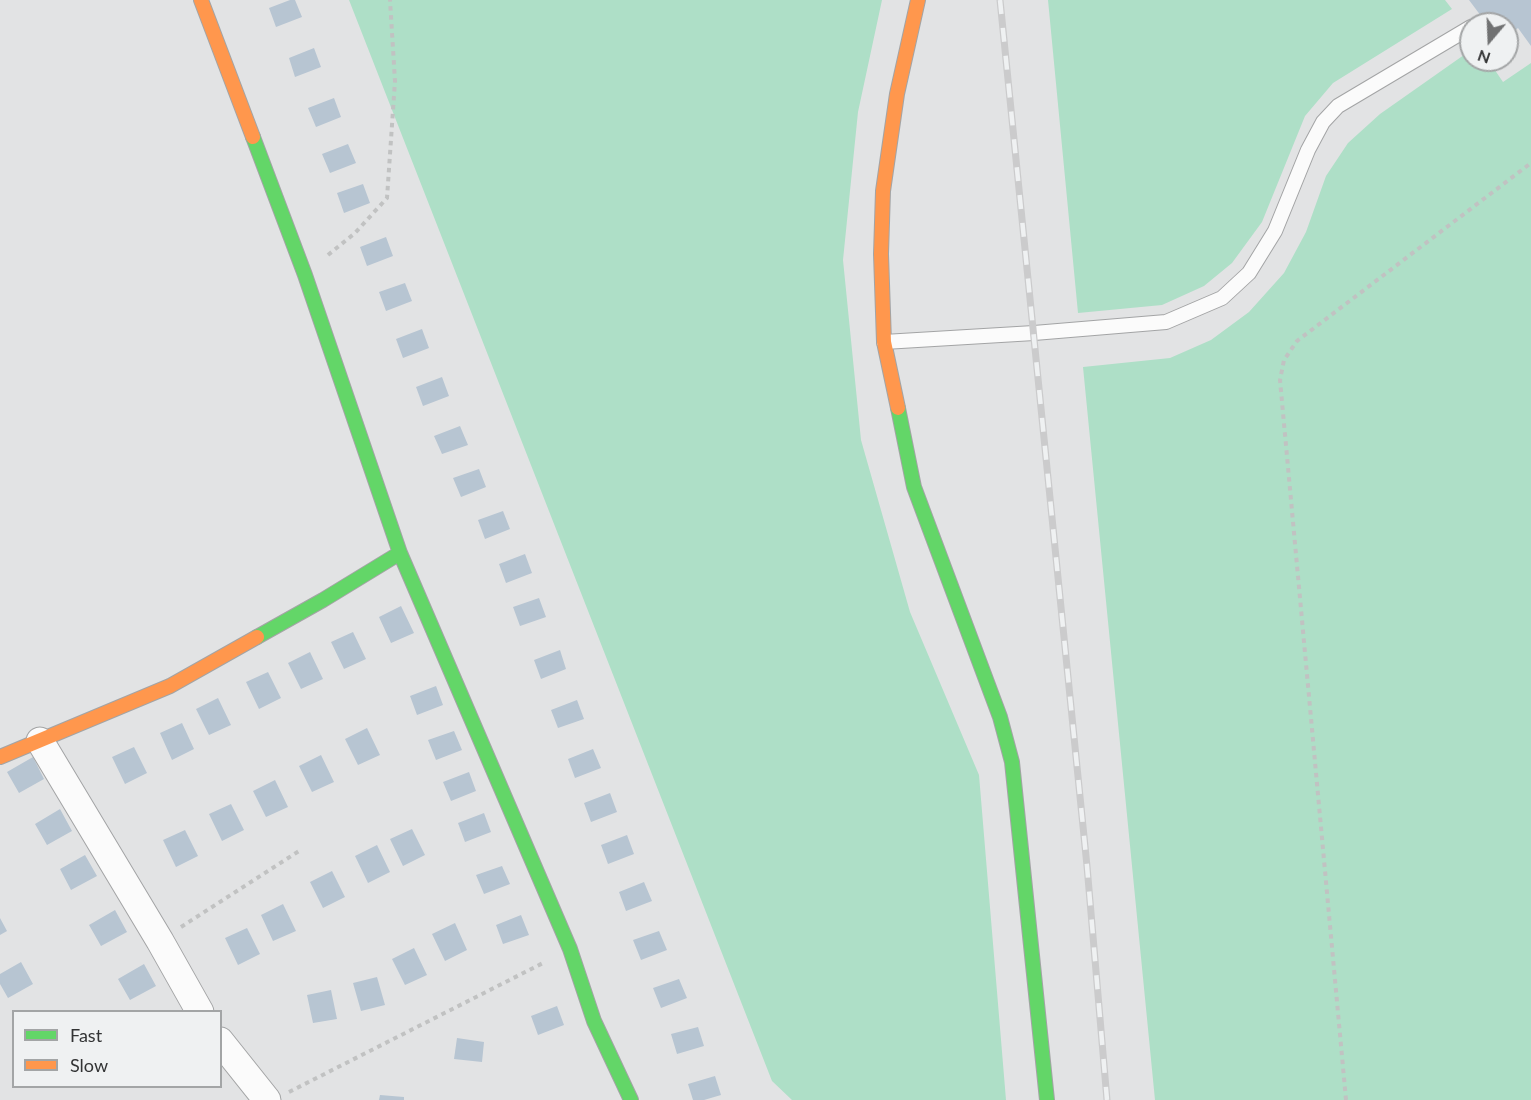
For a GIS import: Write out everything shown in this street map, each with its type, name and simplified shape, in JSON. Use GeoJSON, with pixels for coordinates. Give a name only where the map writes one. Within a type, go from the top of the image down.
{"type":"FeatureCollection","features":[{"type":"Feature","properties":{"kind":"street"},"geometry":{"type":"LineString","coordinates":[[201,0],[304,275],[400,553],[570,949],[594,1022],[631,1100]]}},
{"type":"Feature","properties":{"kind":"street"},"geometry":{"type":"LineString","coordinates":[[918,0],[897,94],[883,191],[881,254],[884,342],[914,487],[1000,717],[1012,762],[1047,1100]]}},
{"type":"Feature","properties":{"kind":"street"},"geometry":{"type":"LineString","coordinates":[[0,757],[170,686],[323,600],[400,553]]}},
{"type":"Feature","properties":{"kind":"street"},"geometry":{"type":"LineString","coordinates":[[40,741],[199,1010]]}},
{"type":"Feature","properties":{"kind":"street"},"geometry":{"type":"LineString","coordinates":[[222,1043],[275,1097]]}},
{"type":"Feature","properties":{"kind":"lane"},"geometry":{"type":"LineString","coordinates":[[884,342],[1034,333],[1166,321],[1222,298],[1249,273],[1275,231],[1308,150],[1323,122],[1338,106],[1459,34]]}},
{"type":"Feature","properties":{"kind":"path"},"geometry":{"type":"LineString","coordinates":[[304,275],[355,233],[387,198],[395,81],[390,0]]}},
{"type":"Feature","properties":{"kind":"path"},"geometry":{"type":"LineString","coordinates":[[1346,1100],[1280,380],[1284,360],[1297,341],[1531,163]]}},
{"type":"Feature","properties":{"kind":"path"},"geometry":{"type":"LineString","coordinates":[[160,941],[299,851]]}},
{"type":"Feature","properties":{"kind":"path"},"geometry":{"type":"LineString","coordinates":[[275,1097],[570,949]]}},
{"type":"Feature","properties":{"kind":"green space"},"geometry":{"type":"Polygon","coordinates":[[[349,0],[882,0],[858,112],[843,260],[861,440],[910,612],[979,775],[1006,1100],[792,1100],[772,1081],[349,0]]]}},
{"type":"Feature","properties":{"kind":"green space"},"geometry":{"type":"Polygon","coordinates":[[[1048,0],[1445,0],[1452,9],[1333,83],[1305,116],[1262,222],[1232,263],[1204,286],[1162,305],[1078,313],[1048,0]]]}},
{"type":"Feature","properties":{"kind":"green space"},"geometry":{"type":"Polygon","coordinates":[[[1459,58],[1459,72],[1496,72],[1503,82],[1531,63],[1531,1100],[1155,1100],[1083,367],[1170,358],[1211,340],[1249,312],[1284,273],[1306,232],[1326,176],[1348,143],[1380,114],[1459,58]]]}},
{"type":"Feature","properties":{"kind":"building"},"geometry":{"type":"Polygon","coordinates":[[[295,0],[302,17],[276,27],[269,8],[295,0]]]}},
{"type":"Feature","properties":{"kind":"building"},"geometry":{"type":"Polygon","coordinates":[[[1469,0],[1531,0],[1531,46],[1519,29],[1519,12],[1478,12],[1469,0]]]}},
{"type":"Feature","properties":{"kind":"building"},"geometry":{"type":"Polygon","coordinates":[[[314,48],[321,67],[295,77],[289,58],[314,48]]]}},
{"type":"Feature","properties":{"kind":"building"},"geometry":{"type":"Polygon","coordinates":[[[334,98],[341,117],[316,127],[308,108],[334,98]]]}},
{"type":"Feature","properties":{"kind":"building"},"geometry":{"type":"Polygon","coordinates":[[[348,144],[356,163],[330,173],[322,154],[348,144]]]}},
{"type":"Feature","properties":{"kind":"building"},"geometry":{"type":"Polygon","coordinates":[[[363,184],[370,203],[344,213],[337,193],[363,184]]]}},
{"type":"Feature","properties":{"kind":"building"},"geometry":{"type":"Polygon","coordinates":[[[386,237],[393,256],[367,266],[360,247],[386,237]]]}},
{"type":"Feature","properties":{"kind":"building"},"geometry":{"type":"Polygon","coordinates":[[[405,283],[412,301],[386,311],[379,292],[405,283]]]}},
{"type":"Feature","properties":{"kind":"building"},"geometry":{"type":"Polygon","coordinates":[[[422,329],[429,348],[403,358],[396,339],[422,329]]]}},
{"type":"Feature","properties":{"kind":"building"},"geometry":{"type":"Polygon","coordinates":[[[442,377],[449,396],[423,406],[416,387],[442,377]]]}},
{"type":"Feature","properties":{"kind":"building"},"geometry":{"type":"Polygon","coordinates":[[[460,426],[468,445],[442,454],[434,436],[460,426]]]}},
{"type":"Feature","properties":{"kind":"building"},"geometry":{"type":"Polygon","coordinates":[[[479,469],[486,487],[461,497],[453,478],[479,469]]]}},
{"type":"Feature","properties":{"kind":"building"},"geometry":{"type":"Polygon","coordinates":[[[503,511],[510,529],[485,539],[478,520],[503,511]]]}},
{"type":"Feature","properties":{"kind":"building"},"geometry":{"type":"Polygon","coordinates":[[[525,554],[532,573],[506,583],[499,564],[525,554]]]}},
{"type":"Feature","properties":{"kind":"building"},"geometry":{"type":"Polygon","coordinates":[[[539,598],[546,617],[520,626],[513,607],[539,598]]]}},
{"type":"Feature","properties":{"kind":"building"},"geometry":{"type":"Polygon","coordinates":[[[401,606],[414,633],[391,643],[379,617],[401,606]]]}},
{"type":"Feature","properties":{"kind":"building"},"geometry":{"type":"Polygon","coordinates":[[[353,632],[366,659],[344,669],[331,642],[353,632]]]}},
{"type":"Feature","properties":{"kind":"building"},"geometry":{"type":"Polygon","coordinates":[[[560,650],[566,669],[541,679],[534,660],[560,650]]]}},
{"type":"Feature","properties":{"kind":"building"},"geometry":{"type":"Polygon","coordinates":[[[310,652],[323,679],[301,689],[288,663],[310,652]]]}},
{"type":"Feature","properties":{"kind":"building"},"geometry":{"type":"Polygon","coordinates":[[[268,672],[281,698],[259,709],[246,682],[268,672]]]}},
{"type":"Feature","properties":{"kind":"building"},"geometry":{"type":"Polygon","coordinates":[[[436,686],[443,705],[417,715],[410,696],[436,686]]]}},
{"type":"Feature","properties":{"kind":"building"},"geometry":{"type":"Polygon","coordinates":[[[218,698],[231,725],[209,735],[196,709],[218,698]]]}},
{"type":"Feature","properties":{"kind":"building"},"geometry":{"type":"Polygon","coordinates":[[[577,700],[584,719],[558,728],[551,710],[577,700]]]}},
{"type":"Feature","properties":{"kind":"building"},"geometry":{"type":"Polygon","coordinates":[[[182,723],[194,749],[172,760],[160,733],[182,723]]]}},
{"type":"Feature","properties":{"kind":"building"},"geometry":{"type":"Polygon","coordinates":[[[367,728],[380,755],[358,765],[345,739],[367,728]]]}},
{"type":"Feature","properties":{"kind":"building"},"geometry":{"type":"Polygon","coordinates":[[[454,731],[462,750],[436,760],[428,740],[454,731]]]}},
{"type":"Feature","properties":{"kind":"building"},"geometry":{"type":"Polygon","coordinates":[[[134,747],[147,773],[125,784],[112,757],[134,747]]]}},
{"type":"Feature","properties":{"kind":"building"},"geometry":{"type":"Polygon","coordinates":[[[593,749],[601,768],[575,778],[568,759],[593,749]]]}},
{"type":"Feature","properties":{"kind":"building"},"geometry":{"type":"Polygon","coordinates":[[[321,755],[334,782],[312,792],[299,766],[321,755]]]}},
{"type":"Feature","properties":{"kind":"building"},"geometry":{"type":"Polygon","coordinates":[[[33,757],[44,779],[19,793],[7,772],[33,757]]]}},
{"type":"Feature","properties":{"kind":"building"},"geometry":{"type":"Polygon","coordinates":[[[469,772],[476,791],[451,801],[443,782],[469,772]]]}},
{"type":"Feature","properties":{"kind":"building"},"geometry":{"type":"Polygon","coordinates":[[[275,780],[288,807],[266,817],[253,791],[275,780]]]}},
{"type":"Feature","properties":{"kind":"building"},"geometry":{"type":"Polygon","coordinates":[[[610,793],[617,812],[591,822],[584,803],[610,793]]]}},
{"type":"Feature","properties":{"kind":"building"},"geometry":{"type":"Polygon","coordinates":[[[231,804],[244,830],[222,841],[209,814],[231,804]]]}},
{"type":"Feature","properties":{"kind":"building"},"geometry":{"type":"Polygon","coordinates":[[[60,809],[72,831],[47,845],[35,824],[60,809]]]}},
{"type":"Feature","properties":{"kind":"building"},"geometry":{"type":"Polygon","coordinates":[[[484,813],[491,832],[465,842],[458,823],[484,813]]]}},
{"type":"Feature","properties":{"kind":"building"},"geometry":{"type":"Polygon","coordinates":[[[412,829],[425,855],[403,866],[390,839],[412,829]]]}},
{"type":"Feature","properties":{"kind":"building"},"geometry":{"type":"Polygon","coordinates":[[[185,830],[198,856],[176,867],[163,840],[185,830]]]}},
{"type":"Feature","properties":{"kind":"building"},"geometry":{"type":"Polygon","coordinates":[[[627,835],[634,854],[608,864],[601,845],[627,835]]]}},
{"type":"Feature","properties":{"kind":"building"},"geometry":{"type":"Polygon","coordinates":[[[377,845],[390,872],[368,883],[355,856],[377,845]]]}},
{"type":"Feature","properties":{"kind":"building"},"geometry":{"type":"Polygon","coordinates":[[[85,855],[97,876],[71,890],[60,869],[85,855]]]}},
{"type":"Feature","properties":{"kind":"building"},"geometry":{"type":"Polygon","coordinates":[[[502,866],[510,884],[484,894],[476,875],[502,866]]]}},
{"type":"Feature","properties":{"kind":"building"},"geometry":{"type":"Polygon","coordinates":[[[332,871],[345,897],[323,908],[310,882],[332,871]]]}},
{"type":"Feature","properties":{"kind":"building"},"geometry":{"type":"Polygon","coordinates":[[[644,882],[652,901],[626,911],[619,892],[644,882]]]}},
{"type":"Feature","properties":{"kind":"building"},"geometry":{"type":"Polygon","coordinates":[[[283,904],[296,931],[273,941],[261,915],[283,904]]]}},
{"type":"Feature","properties":{"kind":"building"},"geometry":{"type":"Polygon","coordinates":[[[115,910],[127,932],[101,946],[89,925],[115,910]]]}},
{"type":"Feature","properties":{"kind":"building"},"geometry":{"type":"Polygon","coordinates":[[[521,915],[529,935],[503,944],[496,925],[521,915]]]}},
{"type":"Feature","properties":{"kind":"building"},"geometry":{"type":"Polygon","coordinates":[[[0,918],[7,931],[0,935],[0,918]]]}},
{"type":"Feature","properties":{"kind":"building"},"geometry":{"type":"Polygon","coordinates":[[[455,923],[467,950],[445,961],[432,934],[455,923]]]}},
{"type":"Feature","properties":{"kind":"building"},"geometry":{"type":"Polygon","coordinates":[[[247,928],[260,954],[238,965],[225,938],[247,928]]]}},
{"type":"Feature","properties":{"kind":"building"},"geometry":{"type":"Polygon","coordinates":[[[659,931],[667,950],[641,960],[633,940],[659,931]]]}},
{"type":"Feature","properties":{"kind":"building"},"geometry":{"type":"Polygon","coordinates":[[[414,948],[427,975],[405,985],[392,959],[414,948]]]}},
{"type":"Feature","properties":{"kind":"building"},"geometry":{"type":"Polygon","coordinates":[[[21,962],[33,984],[8,998],[0,984],[0,974],[21,962]]]}},
{"type":"Feature","properties":{"kind":"building"},"geometry":{"type":"Polygon","coordinates":[[[144,964],[156,986],[130,1000],[118,979],[144,964]]]}},
{"type":"Feature","properties":{"kind":"building"},"geometry":{"type":"Polygon","coordinates":[[[377,977],[385,1005],[361,1011],[353,983],[377,977]]]}},
{"type":"Feature","properties":{"kind":"building"},"geometry":{"type":"Polygon","coordinates":[[[679,979],[687,998],[661,1008],[653,988],[679,979]]]}},
{"type":"Feature","properties":{"kind":"building"},"geometry":{"type":"Polygon","coordinates":[[[331,990],[337,1019],[313,1023],[307,995],[331,990]]]}},
{"type":"Feature","properties":{"kind":"building"},"geometry":{"type":"Polygon","coordinates":[[[557,1006],[564,1025],[538,1035],[531,1016],[557,1006]]]}},
{"type":"Feature","properties":{"kind":"building"},"geometry":{"type":"Polygon","coordinates":[[[698,1027],[704,1046],[677,1054],[671,1034],[698,1027]]]}},
{"type":"Feature","properties":{"kind":"building"},"geometry":{"type":"Polygon","coordinates":[[[457,1038],[484,1042],[482,1062],[454,1059],[457,1038]]]}},
{"type":"Feature","properties":{"kind":"building"},"geometry":{"type":"Polygon","coordinates":[[[715,1076],[721,1095],[704,1100],[693,1100],[688,1084],[715,1076]]]}},
{"type":"Feature","properties":{"kind":"building"},"geometry":{"type":"Polygon","coordinates":[[[380,1095],[404,1097],[404,1100],[379,1100],[380,1095]]]}},
{"type":"Feature","properties":{"kind":"railway"},"geometry":{"type":"LineString","coordinates":[[1000,0],[1087,866],[1107,1100]]}},
{"type":"Feature","properties":{"kind":"traffic: fast"},"geometry":{"type":"LineString","coordinates":[[253,137],[305,275],[400,553],[257,637]]}},
{"type":"Feature","properties":{"kind":"traffic: fast"},"geometry":{"type":"LineString","coordinates":[[898,408],[914,487],[1000,717],[1012,762],[1047,1100]]}},
{"type":"Feature","properties":{"kind":"traffic: fast"},"geometry":{"type":"LineString","coordinates":[[400,553],[570,949],[594,1021],[631,1100]]}},
{"type":"Feature","properties":{"kind":"traffic: slow"},"geometry":{"type":"LineString","coordinates":[[201,0],[253,137]]}},
{"type":"Feature","properties":{"kind":"traffic: slow"},"geometry":{"type":"LineString","coordinates":[[898,408],[884,342],[881,254],[883,191],[897,94],[918,0]]}},
{"type":"Feature","properties":{"kind":"traffic: slow"},"geometry":{"type":"LineString","coordinates":[[0,757],[170,686],[257,637]]}}]}
